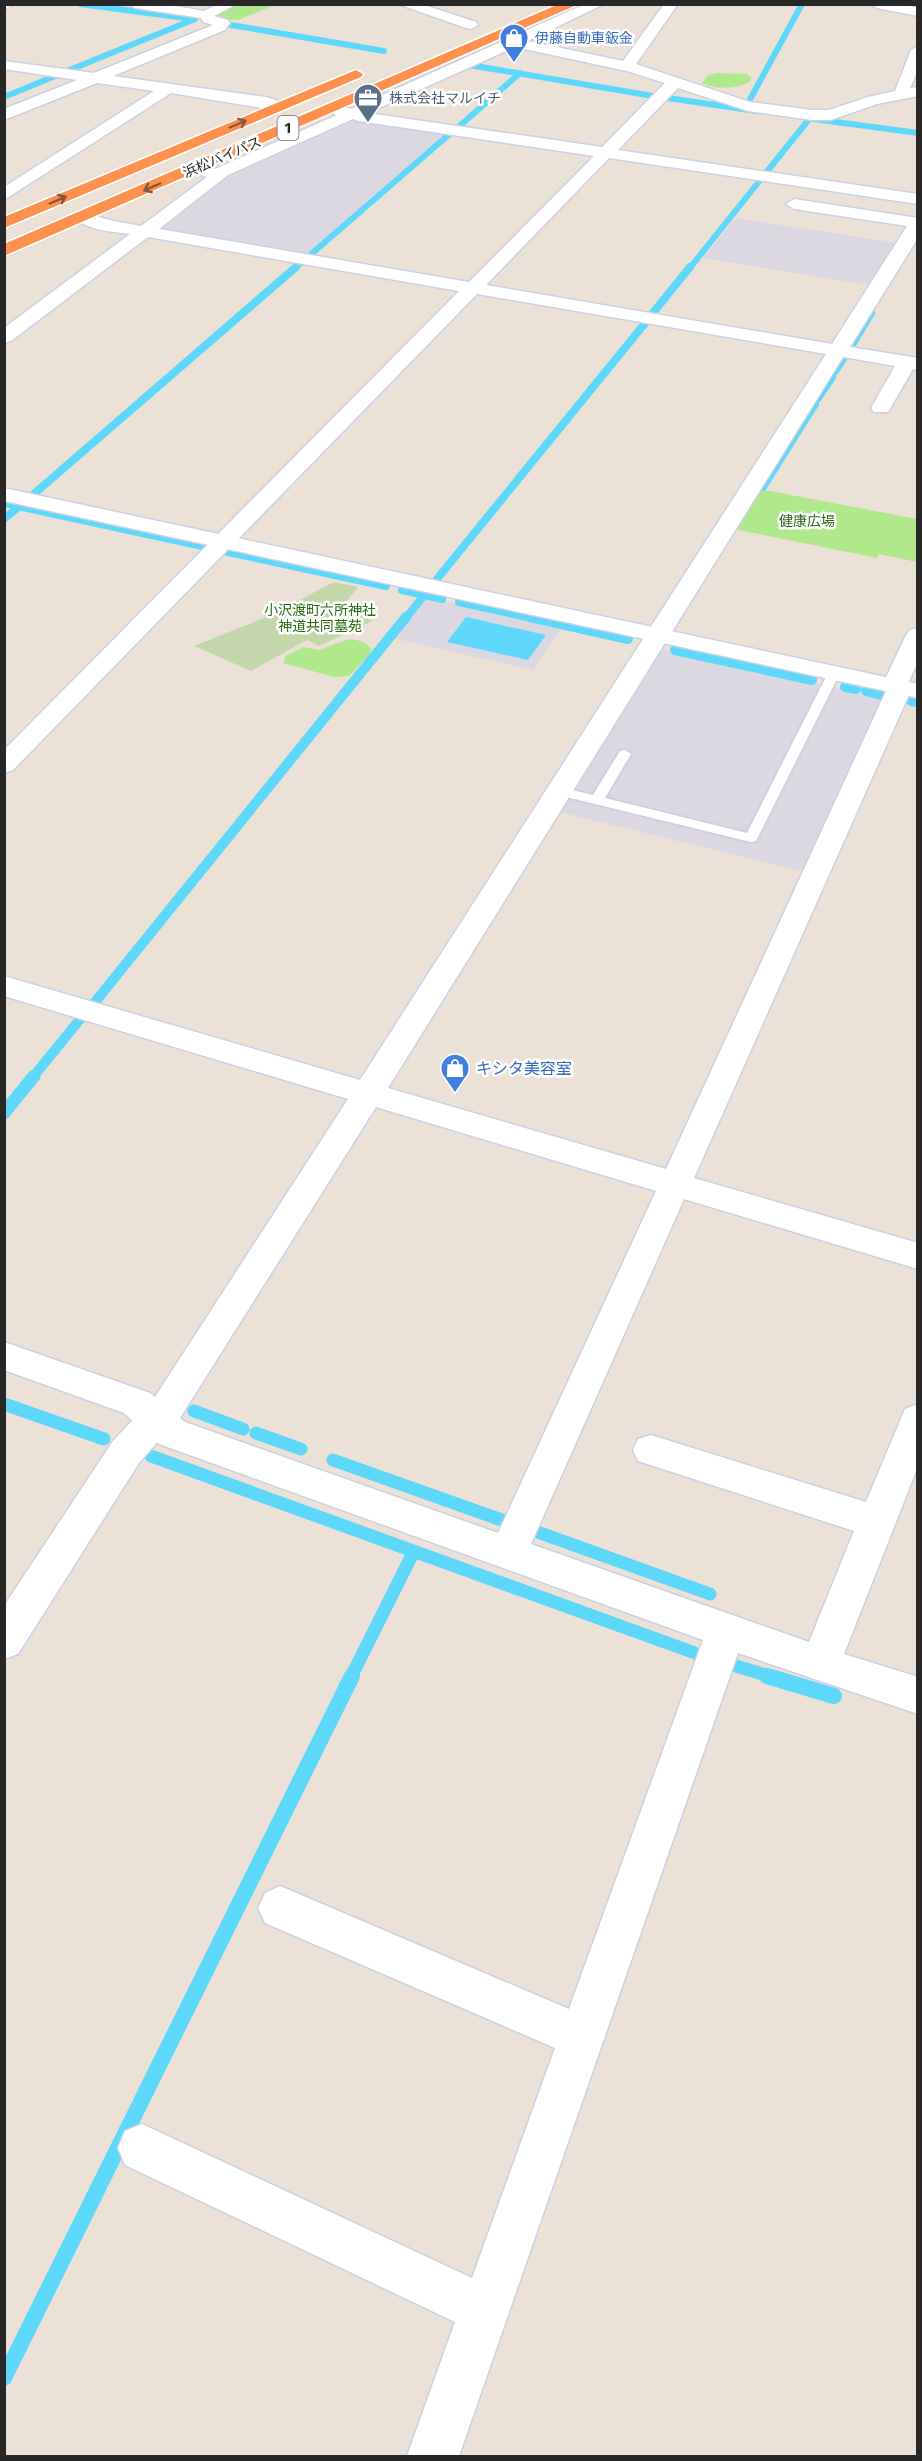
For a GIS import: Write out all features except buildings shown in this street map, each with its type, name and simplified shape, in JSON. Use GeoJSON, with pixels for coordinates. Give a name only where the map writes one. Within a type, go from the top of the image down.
{"type":"FeatureCollection","features":[{"type":"Feature","properties":{"kind":"highway"},"geometry":{"type":"LineString","coordinates":[[353,107],[427,59],[545,4]]}},
{"type":"Feature","properties":{"kind":"highway"},"geometry":{"type":"LineString","coordinates":[[427,59],[572,4]]}},
{"type":"Feature","properties":{"kind":"highway"},"geometry":{"type":"LineString","coordinates":[[444,37],[490,17]]}},
{"type":"Feature","properties":{"kind":"highway","name":"浜松バイパス"},"geometry":{"type":"LineString","coordinates":[[4,223],[370,70]]}},
{"type":"Feature","properties":{"kind":"highway","name":"浜松バイパス"},"geometry":{"type":"LineString","coordinates":[[4,252],[333,109]]}},
{"type":"Feature","properties":{"kind":"street"},"geometry":{"type":"LineString","coordinates":[[135,4],[206,15],[230,4]]}},
{"type":"Feature","properties":{"kind":"street"},"geometry":{"type":"LineString","coordinates":[[405,4],[471,25]]}},
{"type":"Feature","properties":{"kind":"street"},"geometry":{"type":"LineString","coordinates":[[333,109],[373,106],[597,4]]}},
{"type":"Feature","properties":{"kind":"street"},"geometry":{"type":"LineString","coordinates":[[627,66],[671,4]]}},
{"type":"Feature","properties":{"kind":"street"},"geometry":{"type":"LineString","coordinates":[[877,4],[918,12]]}},
{"type":"Feature","properties":{"kind":"street"},"geometry":{"type":"LineString","coordinates":[[4,115],[223,25],[208,19],[206,15]]}},
{"type":"Feature","properties":{"kind":"street"},"geometry":{"type":"LineString","coordinates":[[513,42],[627,66],[748,106],[812,115],[831,115],[873,100],[913,92]]}},
{"type":"Feature","properties":{"kind":"street"},"geometry":{"type":"LineString","coordinates":[[913,92],[902,90],[918,50]]}},
{"type":"Feature","properties":{"kind":"street"},"geometry":{"type":"LineString","coordinates":[[4,64],[280,106]]}},
{"type":"Feature","properties":{"kind":"street"},"geometry":{"type":"LineString","coordinates":[[4,765],[675,82]]}},
{"type":"Feature","properties":{"kind":"street"},"geometry":{"type":"LineString","coordinates":[[4,195],[168,88]]}},
{"type":"Feature","properties":{"kind":"street"},"geometry":{"type":"LineString","coordinates":[[216,174],[329,125],[353,107],[605,153],[918,199]]}},
{"type":"Feature","properties":{"kind":"street"},"geometry":{"type":"LineString","coordinates":[[4,337],[220,175],[196,168]]}},
{"type":"Feature","properties":{"kind":"street"},"geometry":{"type":"LineString","coordinates":[[4,1641],[126,1452],[173,1402],[918,223],[786,203]]}},
{"type":"Feature","properties":{"kind":"street"},"geometry":{"type":"LineString","coordinates":[[4,207],[25,214]]}},
{"type":"Feature","properties":{"kind":"street"},"geometry":{"type":"LineString","coordinates":[[83,217],[105,225],[912,363],[881,408]]}},
{"type":"Feature","properties":{"kind":"street"},"geometry":{"type":"LineString","coordinates":[[4,494],[904,688]]}},
{"type":"Feature","properties":{"kind":"street"},"geometry":{"type":"LineString","coordinates":[[508,1552],[904,688],[918,635]]}},
{"type":"Feature","properties":{"kind":"street"},"geometry":{"type":"LineString","coordinates":[[4,986],[918,1256]]}},
{"type":"Feature","properties":{"kind":"street"},"geometry":{"type":"LineString","coordinates":[[4,1356],[137,1403],[172,1432],[726,1631],[918,1696]]}},
{"type":"Feature","properties":{"kind":"street"},"geometry":{"type":"LineString","coordinates":[[820,1664],[918,1419]]}},
{"type":"Feature","properties":{"kind":"street"},"geometry":{"type":"LineString","coordinates":[[651,1450],[877,1522]]}},
{"type":"Feature","properties":{"kind":"street"},"geometry":{"type":"LineString","coordinates":[[433,2457],[726,1631]]}},
{"type":"Feature","properties":{"kind":"street"},"geometry":{"type":"LineString","coordinates":[[280,1908],[582,2037]]}},
{"type":"Feature","properties":{"kind":"street"},"geometry":{"type":"LineString","coordinates":[[142,2148],[485,2310]]}},
{"type":"Feature","properties":{"kind":"lane"},"geometry":{"type":"LineString","coordinates":[[427,59],[452,71]]}},
{"type":"Feature","properties":{"kind":"lane"},"geometry":{"type":"LineString","coordinates":[[391,83],[412,89]]}},
{"type":"Feature","properties":{"kind":"lane"},"geometry":{"type":"LineString","coordinates":[[308,120],[329,125]]}},
{"type":"Feature","properties":{"kind":"lane"},"geometry":{"type":"LineString","coordinates":[[239,150],[260,156]]}},
{"type":"Feature","properties":{"kind":"lane"},"geometry":{"type":"LineString","coordinates":[[559,791],[751,838],[834,673]]}},
{"type":"Feature","properties":{"kind":"lane"},"geometry":{"type":"LineString","coordinates":[[597,800],[625,754]]}},
{"type":"Feature","properties":{"kind":"shaded area"},"geometry":{"type":"Polygon","coordinates":[[[354,117],[450,132],[307,256],[154,229],[229,172],[354,117]]]}},
{"type":"Feature","properties":{"kind":"shaded area"},"geometry":{"type":"Polygon","coordinates":[[[736,218],[897,243],[870,285],[703,258],[736,218]]]}},
{"type":"Feature","properties":{"kind":"shaded area"},"geometry":{"type":"Polygon","coordinates":[[[425,597],[563,627],[533,670],[392,638],[425,597]]]}},
{"type":"Feature","properties":{"kind":"shaded area"},"geometry":{"type":"Polygon","coordinates":[[[662,649],[889,699],[808,873],[560,812],[662,649]]]}},
{"type":"Feature","properties":{"kind":"green space"},"geometry":{"type":"Polygon","coordinates":[[[236,5],[275,5],[238,20],[216,19],[215,15],[236,5]]]}},
{"type":"Feature","properties":{"kind":"green space"},"geometry":{"type":"Polygon","coordinates":[[[716,73],[747,74],[751,77],[751,81],[740,86],[726,88],[702,83],[707,76],[716,73]]]}},
{"type":"Feature","properties":{"kind":"green space","name":"健康広場"},"geometry":{"type":"Polygon","coordinates":[[[760,489],[917,519],[917,562],[879,554],[877,558],[734,529],[760,489]]]}},
{"type":"Feature","properties":{"kind":"green space","name":"小沢渡町六所神社 神道共同墓苑"},"geometry":{"type":"Polygon","coordinates":[[[334,582],[358,587],[343,606],[372,621],[319,646],[307,640],[251,671],[194,646],[269,616],[334,582]]]}},
{"type":"Feature","properties":{"kind":"green space"},"geometry":{"type":"Polygon","coordinates":[[[349,639],[361,641],[371,649],[370,654],[349,676],[334,677],[283,663],[286,656],[303,647],[319,650],[349,639]]]}},
{"type":"Feature","properties":{"kind":"water"},"geometry":{"type":"Polygon","coordinates":[[[466,617],[546,635],[528,660],[447,642],[466,617]]]}},
{"type":"Feature","properties":{"kind":"waterway"},"geometry":{"type":"LineString","coordinates":[[80,4],[193,19]]}},
{"type":"Feature","properties":{"kind":"waterway"},"geometry":{"type":"LineString","coordinates":[[748,103],[802,4]]}},
{"type":"Feature","properties":{"kind":"waterway"},"geometry":{"type":"LineString","coordinates":[[67,71],[195,19]]}},
{"type":"Feature","properties":{"kind":"waterway"},"geometry":{"type":"LineString","coordinates":[[231,25],[384,51]]}},
{"type":"Feature","properties":{"kind":"waterway"},"geometry":{"type":"LineString","coordinates":[[469,65],[519,73]]}},
{"type":"Feature","properties":{"kind":"waterway"},"geometry":{"type":"LineString","coordinates":[[456,129],[519,73]]}},
{"type":"Feature","properties":{"kind":"waterway"},"geometry":{"type":"LineString","coordinates":[[519,73],[653,96]]}},
{"type":"Feature","properties":{"kind":"waterway"},"geometry":{"type":"LineString","coordinates":[[4,97],[60,74]]}},
{"type":"Feature","properties":{"kind":"waterway"},"geometry":{"type":"LineString","coordinates":[[668,98],[756,111]]}},
{"type":"Feature","properties":{"kind":"waterway"},"geometry":{"type":"LineString","coordinates":[[765,174],[810,118]]}},
{"type":"Feature","properties":{"kind":"waterway"},"geometry":{"type":"LineString","coordinates":[[810,118],[918,133]]}},
{"type":"Feature","properties":{"kind":"waterway"},"geometry":{"type":"LineString","coordinates":[[309,256],[452,132]]}},
{"type":"Feature","properties":{"kind":"waterway"},"geometry":{"type":"LineString","coordinates":[[689,269],[761,179]]}},
{"type":"Feature","properties":{"kind":"waterway"},"geometry":{"type":"LineString","coordinates":[[294,269],[302,262]]}},
{"type":"Feature","properties":{"kind":"waterway"},"geometry":{"type":"LineString","coordinates":[[35,493],[296,267]]}},
{"type":"Feature","properties":{"kind":"waterway"},"geometry":{"type":"LineString","coordinates":[[652,314],[690,267]]}},
{"type":"Feature","properties":{"kind":"waterway"},"geometry":{"type":"LineString","coordinates":[[850,348],[871,313]]}},
{"type":"Feature","properties":{"kind":"waterway"},"geometry":{"type":"LineString","coordinates":[[437,579],[646,322]]}},
{"type":"Feature","properties":{"kind":"waterway"},"geometry":{"type":"LineString","coordinates":[[835,371],[845,356]]}},
{"type":"Feature","properties":{"kind":"waterway"},"geometry":{"type":"LineString","coordinates":[[818,398],[832,377]]}},
{"type":"Feature","properties":{"kind":"waterway"},"geometry":{"type":"LineString","coordinates":[[763,487],[815,404]]}},
{"type":"Feature","properties":{"kind":"waterway"},"geometry":{"type":"LineString","coordinates":[[4,503],[19,506]]}},
{"type":"Feature","properties":{"kind":"waterway"},"geometry":{"type":"LineString","coordinates":[[4,519],[19,506]]}},
{"type":"Feature","properties":{"kind":"waterway"},"geometry":{"type":"LineString","coordinates":[[19,506],[207,547]]}},
{"type":"Feature","properties":{"kind":"waterway"},"geometry":{"type":"LineString","coordinates":[[228,552],[386,586]]}},
{"type":"Feature","properties":{"kind":"waterway"},"geometry":{"type":"LineString","coordinates":[[402,590],[424,595]]}},
{"type":"Feature","properties":{"kind":"waterway"},"geometry":{"type":"LineString","coordinates":[[405,619],[424,595]]}},
{"type":"Feature","properties":{"kind":"waterway"},"geometry":{"type":"LineString","coordinates":[[424,595],[442,599]]}},
{"type":"Feature","properties":{"kind":"waterway"},"geometry":{"type":"LineString","coordinates":[[459,602],[536,619]]}},
{"type":"Feature","properties":{"kind":"waterway"},"geometry":{"type":"LineString","coordinates":[[95,1002],[406,617]]}},
{"type":"Feature","properties":{"kind":"waterway"},"geometry":{"type":"LineString","coordinates":[[530,617],[628,639]]}},
{"type":"Feature","properties":{"kind":"waterway"},"geometry":{"type":"LineString","coordinates":[[675,650],[812,680]]}},
{"type":"Feature","properties":{"kind":"waterway"},"geometry":{"type":"LineString","coordinates":[[845,687],[856,689]]}},
{"type":"Feature","properties":{"kind":"waterway"},"geometry":{"type":"LineString","coordinates":[[866,691],[881,695]]}},
{"type":"Feature","properties":{"kind":"waterway"},"geometry":{"type":"LineString","coordinates":[[911,701],[918,702]]}},
{"type":"Feature","properties":{"kind":"waterway"},"geometry":{"type":"LineString","coordinates":[[33,1077],[81,1018]]}},
{"type":"Feature","properties":{"kind":"waterway"},"geometry":{"type":"LineString","coordinates":[[4,1113],[34,1076]]}},
{"type":"Feature","properties":{"kind":"waterway"},"geometry":{"type":"LineString","coordinates":[[4,1404],[104,1439]]}},
{"type":"Feature","properties":{"kind":"waterway"},"geometry":{"type":"LineString","coordinates":[[194,1411],[243,1429]]}},
{"type":"Feature","properties":{"kind":"waterway"},"geometry":{"type":"LineString","coordinates":[[256,1433],[301,1449]]}},
{"type":"Feature","properties":{"kind":"waterway"},"geometry":{"type":"LineString","coordinates":[[151,1456],[414,1551]]}},
{"type":"Feature","properties":{"kind":"waterway"},"geometry":{"type":"LineString","coordinates":[[333,1460],[510,1523]]}},
{"type":"Feature","properties":{"kind":"waterway"},"geometry":{"type":"LineString","coordinates":[[529,1529],[710,1594]]}},
{"type":"Feature","properties":{"kind":"waterway"},"geometry":{"type":"LineString","coordinates":[[351,1677],[414,1551]]}},
{"type":"Feature","properties":{"kind":"waterway"},"geometry":{"type":"LineString","coordinates":[[414,1551],[695,1653]]}},
{"type":"Feature","properties":{"kind":"waterway"},"geometry":{"type":"LineString","coordinates":[[736,1666],[772,1677]]}},
{"type":"Feature","properties":{"kind":"waterway"},"geometry":{"type":"LineString","coordinates":[[4,2378],[352,1676]]}},
{"type":"Feature","properties":{"kind":"waterway"},"geometry":{"type":"LineString","coordinates":[[767,1676],[834,1696]]}},
{"type":"Feature","properties":{"kind":"place","name":"伊藤自動車鈑金"},"geometry":{"type":"Point","coordinates":[514,64]}},
{"type":"Feature","properties":{"kind":"place","name":"株式会社マルイチ"},"geometry":{"type":"Point","coordinates":[368,124]}},
{"type":"Feature","properties":{"kind":"place","name":"キシタ美容室"},"geometry":{"type":"Point","coordinates":[455,1094]}}]}
